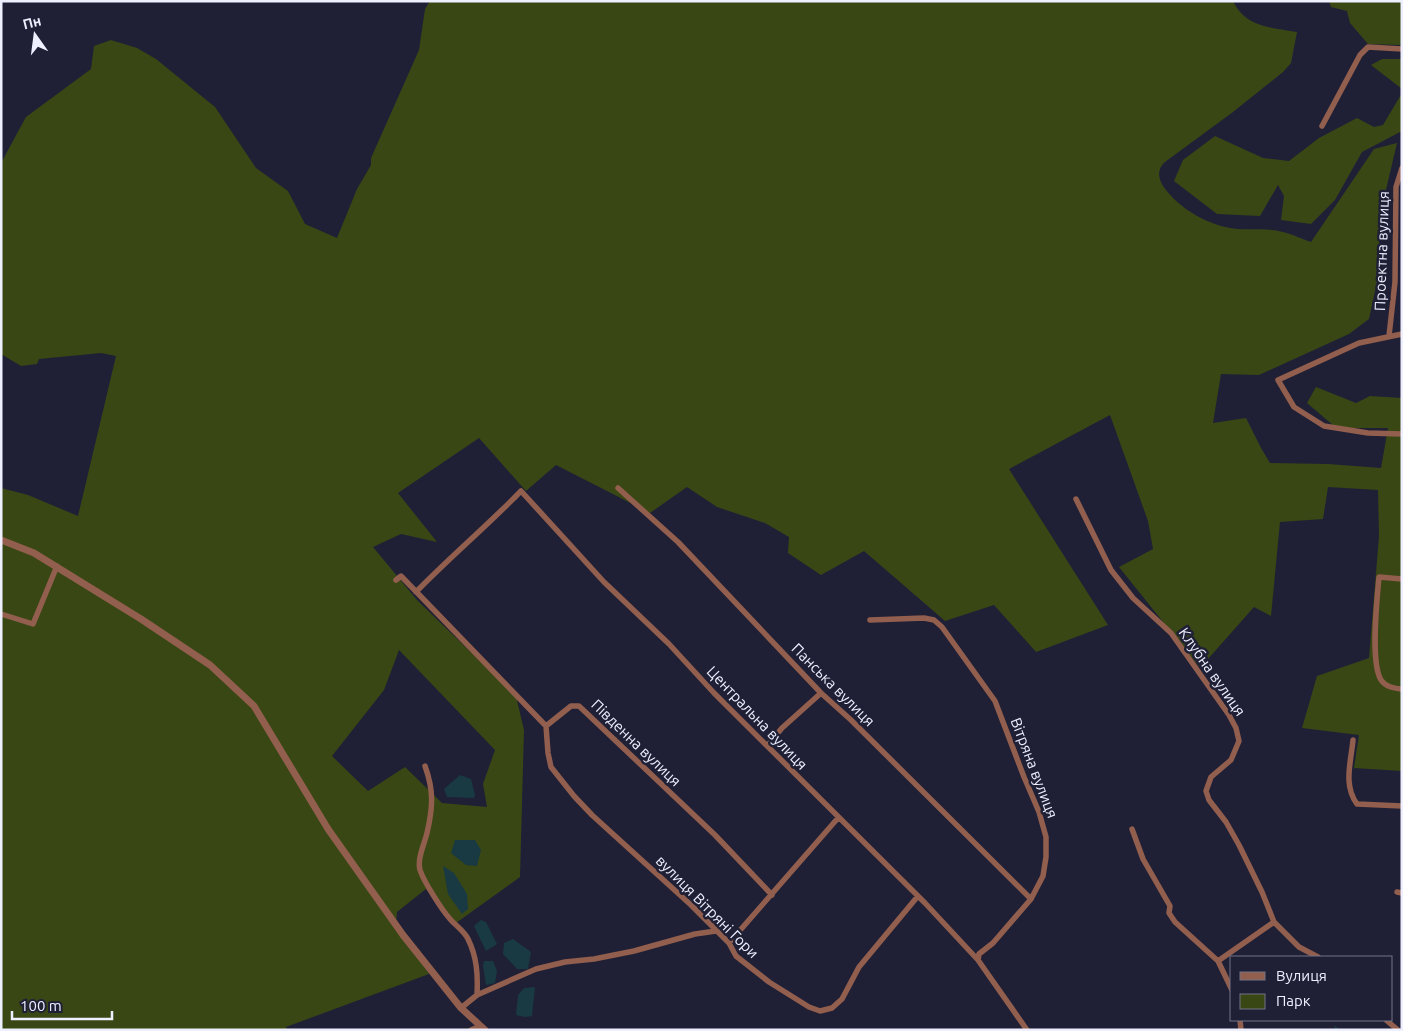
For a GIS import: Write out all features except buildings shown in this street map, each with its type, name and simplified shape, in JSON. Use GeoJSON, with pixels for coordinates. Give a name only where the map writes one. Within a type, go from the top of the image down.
{"type":"FeatureCollection","features":[{"type":"Feature","properties":{"kind":"street"},"geometry":{"type":"LineString","coordinates":[[1322,126],[1360,55],[1368,46],[1402,50]]}},
{"type":"Feature","properties":{"kind":"street","name":"Проектна вулиця"},"geometry":{"type":"LineString","coordinates":[[1389,336],[1395,282],[1396,187],[1402,168]]}},
{"type":"Feature","properties":{"kind":"street"},"geometry":{"type":"LineString","coordinates":[[1402,334],[1360,343],[1278,380],[1294,407],[1324,426],[1368,433],[1402,434]]}},
{"type":"Feature","properties":{"kind":"street","name":"Панська вулиця"},"geometry":{"type":"LineString","coordinates":[[618,488],[678,542],[821,693],[851,720],[1030,899]]}},
{"type":"Feature","properties":{"kind":"street","name":"Центральна вулиця"},"geometry":{"type":"LineString","coordinates":[[416,592],[521,491],[604,582],[669,644],[714,693],[918,896],[978,960]]}},
{"type":"Feature","properties":{"kind":"street","name":"Клубна вулиця"},"geometry":{"type":"LineString","coordinates":[[1076,499],[1111,570],[1133,598],[1170,633],[1219,699],[1236,728],[1239,741],[1236,751],[1231,760],[1211,776],[1206,791],[1209,800],[1226,822],[1252,871],[1274,922],[1300,947],[1316,956]]}},
{"type":"Feature","properties":{"kind":"street"},"geometry":{"type":"LineString","coordinates":[[1,540],[34,552],[142,619],[210,665],[254,706],[328,829],[403,935],[461,1008],[482,1028]]}},
{"type":"Feature","properties":{"kind":"street"},"geometry":{"type":"LineString","coordinates":[[1,614],[33,624],[57,566]]}},
{"type":"Feature","properties":{"kind":"street"},"geometry":{"type":"LineString","coordinates":[[396,580],[401,576],[546,726]]}},
{"type":"Feature","properties":{"kind":"street"},"geometry":{"type":"LineString","coordinates":[[1402,579],[1379,577],[1376,619],[1377,661],[1381,679],[1391,688],[1402,689]]}},
{"type":"Feature","properties":{"kind":"street","name":"Вітряна вулиця"},"geometry":{"type":"LineString","coordinates":[[870,620],[908,617],[934,620],[942,627],[995,701],[1039,812],[1046,837],[1046,857],[1043,876],[1030,899],[992,943],[979,954],[978,960]]}},
{"type":"Feature","properties":{"kind":"street"},"geometry":{"type":"LineString","coordinates":[[767,746],[782,728],[821,693]]}},
{"type":"Feature","properties":{"kind":"street","name":"Південна вулиця"},"geometry":{"type":"LineString","coordinates":[[546,726],[571,706],[579,706],[715,835],[772,895]]}},
{"type":"Feature","properties":{"kind":"street","name":"вулиця Вітряні Гори"},"geometry":{"type":"LineString","coordinates":[[546,726],[548,753],[552,766],[564,784],[592,815],[691,905],[729,943],[736,956],[746,966],[809,1007],[820,1011],[832,1008],[842,999],[859,967],[918,896]]}},
{"type":"Feature","properties":{"kind":"street"},"geometry":{"type":"LineString","coordinates":[[1353,740],[1348,782],[1357,804],[1402,806]]}},
{"type":"Feature","properties":{"kind":"street"},"geometry":{"type":"LineString","coordinates":[[425,766],[432,789],[432,800],[427,834],[419,860],[420,870],[442,910],[469,940],[476,960],[477,995]]}},
{"type":"Feature","properties":{"kind":"street"},"geometry":{"type":"LineString","coordinates":[[729,943],[838,818]]}},
{"type":"Feature","properties":{"kind":"street"},"geometry":{"type":"LineString","coordinates":[[1132,829],[1143,859],[1170,906],[1169,913],[1176,922],[1218,961],[1230,986]]}},
{"type":"Feature","properties":{"kind":"street"},"geometry":{"type":"LineString","coordinates":[[1218,961],[1274,922]]}},
{"type":"Feature","properties":{"kind":"street"},"geometry":{"type":"LineString","coordinates":[[461,1008],[477,995],[536,970],[565,962],[594,959],[634,951],[695,934],[716,931]]}},
{"type":"Feature","properties":{"kind":"street"},"geometry":{"type":"LineString","coordinates":[[978,960],[1027,1030]]}},
{"type":"Feature","properties":{"kind":"street"},"geometry":{"type":"LineString","coordinates":[[1387,1021],[1398,1030]]}},
{"type":"Feature","properties":{"kind":"street"},"geometry":{"type":"LineString","coordinates":[[471,1030],[482,1028]]}},
{"type":"Feature","properties":{"kind":"green space"},"geometry":{"type":"Polygon","coordinates":[[[430,1],[1233,1],[1245,17],[1260,25],[1297,32],[1291,63],[1283,72],[1165,162],[1159,177],[1163,186],[1177,202],[1206,220],[1237,229],[1277,231],[1311,242],[1374,149],[1397,143],[1381,211],[1377,282],[1369,319],[1349,334],[1259,375],[1221,374],[1213,423],[1246,418],[1270,463],[1328,464],[1381,468],[1388,428],[1334,426],[1307,403],[1316,387],[1356,403],[1370,396],[1402,398],[1402,771],[1354,768],[1359,735],[1302,728],[1317,676],[1369,658],[1379,536],[1378,490],[1328,487],[1323,519],[1280,522],[1271,616],[1254,607],[1200,668],[1119,567],[1153,549],[1148,521],[1110,415],[1009,469],[1108,625],[1036,652],[994,605],[945,621],[864,551],[821,575],[788,553],[789,537],[765,523],[717,507],[687,487],[650,513],[556,465],[526,491],[479,438],[398,493],[437,542],[401,534],[373,547],[417,600],[516,696],[524,730],[520,877],[456,923],[426,889],[397,912],[396,925],[429,974],[286,1027],[287,1030],[1,1030],[1,488],[28,495],[78,516],[116,356],[101,353],[39,359],[37,364],[21,366],[1,354],[1,163],[26,117],[91,69],[94,46],[111,40],[137,48],[156,59],[215,107],[256,168],[288,191],[305,224],[337,238],[357,189],[371,165],[371,158],[419,50],[425,9],[430,1]],[[399,650],[384,690],[332,756],[368,791],[405,767],[442,803],[487,807],[483,784],[495,750],[399,650]]]}},
{"type":"Feature","properties":{"kind":"green space"},"geometry":{"type":"Polygon","coordinates":[[[1329,1],[1402,1],[1402,45],[1368,44],[1350,23],[1347,11],[1331,7],[1329,1]]]}},
{"type":"Feature","properties":{"kind":"green space"},"geometry":{"type":"Polygon","coordinates":[[[1382,59],[1402,59],[1402,89],[1371,65],[1382,59]]]}},
{"type":"Feature","properties":{"kind":"green space"},"geometry":{"type":"Polygon","coordinates":[[[1402,93],[1402,131],[1362,152],[1335,200],[1311,224],[1281,220],[1284,196],[1278,185],[1260,216],[1217,214],[1174,181],[1183,160],[1215,136],[1263,158],[1289,161],[1319,138],[1357,118],[1374,127],[1383,125],[1402,93]]]}},
{"type":"Feature","properties":{"kind":"shaded area"},"geometry":{"type":"Polygon","coordinates":[[[460,775],[471,779],[474,798],[447,797],[444,789],[460,775]]]}},
{"type":"Feature","properties":{"kind":"shaded area"},"geometry":{"type":"Polygon","coordinates":[[[455,840],[475,840],[481,850],[477,866],[466,865],[451,853],[455,840]]]}},
{"type":"Feature","properties":{"kind":"shaded area"},"geometry":{"type":"Polygon","coordinates":[[[443,866],[454,873],[467,894],[468,909],[462,914],[448,894],[443,866]]]}},
{"type":"Feature","properties":{"kind":"shaded area"},"geometry":{"type":"Polygon","coordinates":[[[481,920],[486,922],[497,944],[486,951],[474,926],[481,920]]]}},
{"type":"Feature","properties":{"kind":"shaded area"},"geometry":{"type":"Polygon","coordinates":[[[513,939],[531,952],[528,969],[517,969],[503,954],[504,943],[513,939]]]}},
{"type":"Feature","properties":{"kind":"shaded area"},"geometry":{"type":"Polygon","coordinates":[[[484,961],[493,961],[497,971],[495,983],[486,985],[484,961]]]}},
{"type":"Feature","properties":{"kind":"shaded area"},"geometry":{"type":"Polygon","coordinates":[[[535,987],[532,1016],[516,1015],[518,995],[524,988],[535,987]]]}},
{"type":"Feature","properties":{"kind":"waterway"},"geometry":{"type":"LineString","coordinates":[[1335,1027],[1338,1030]]}}]}
